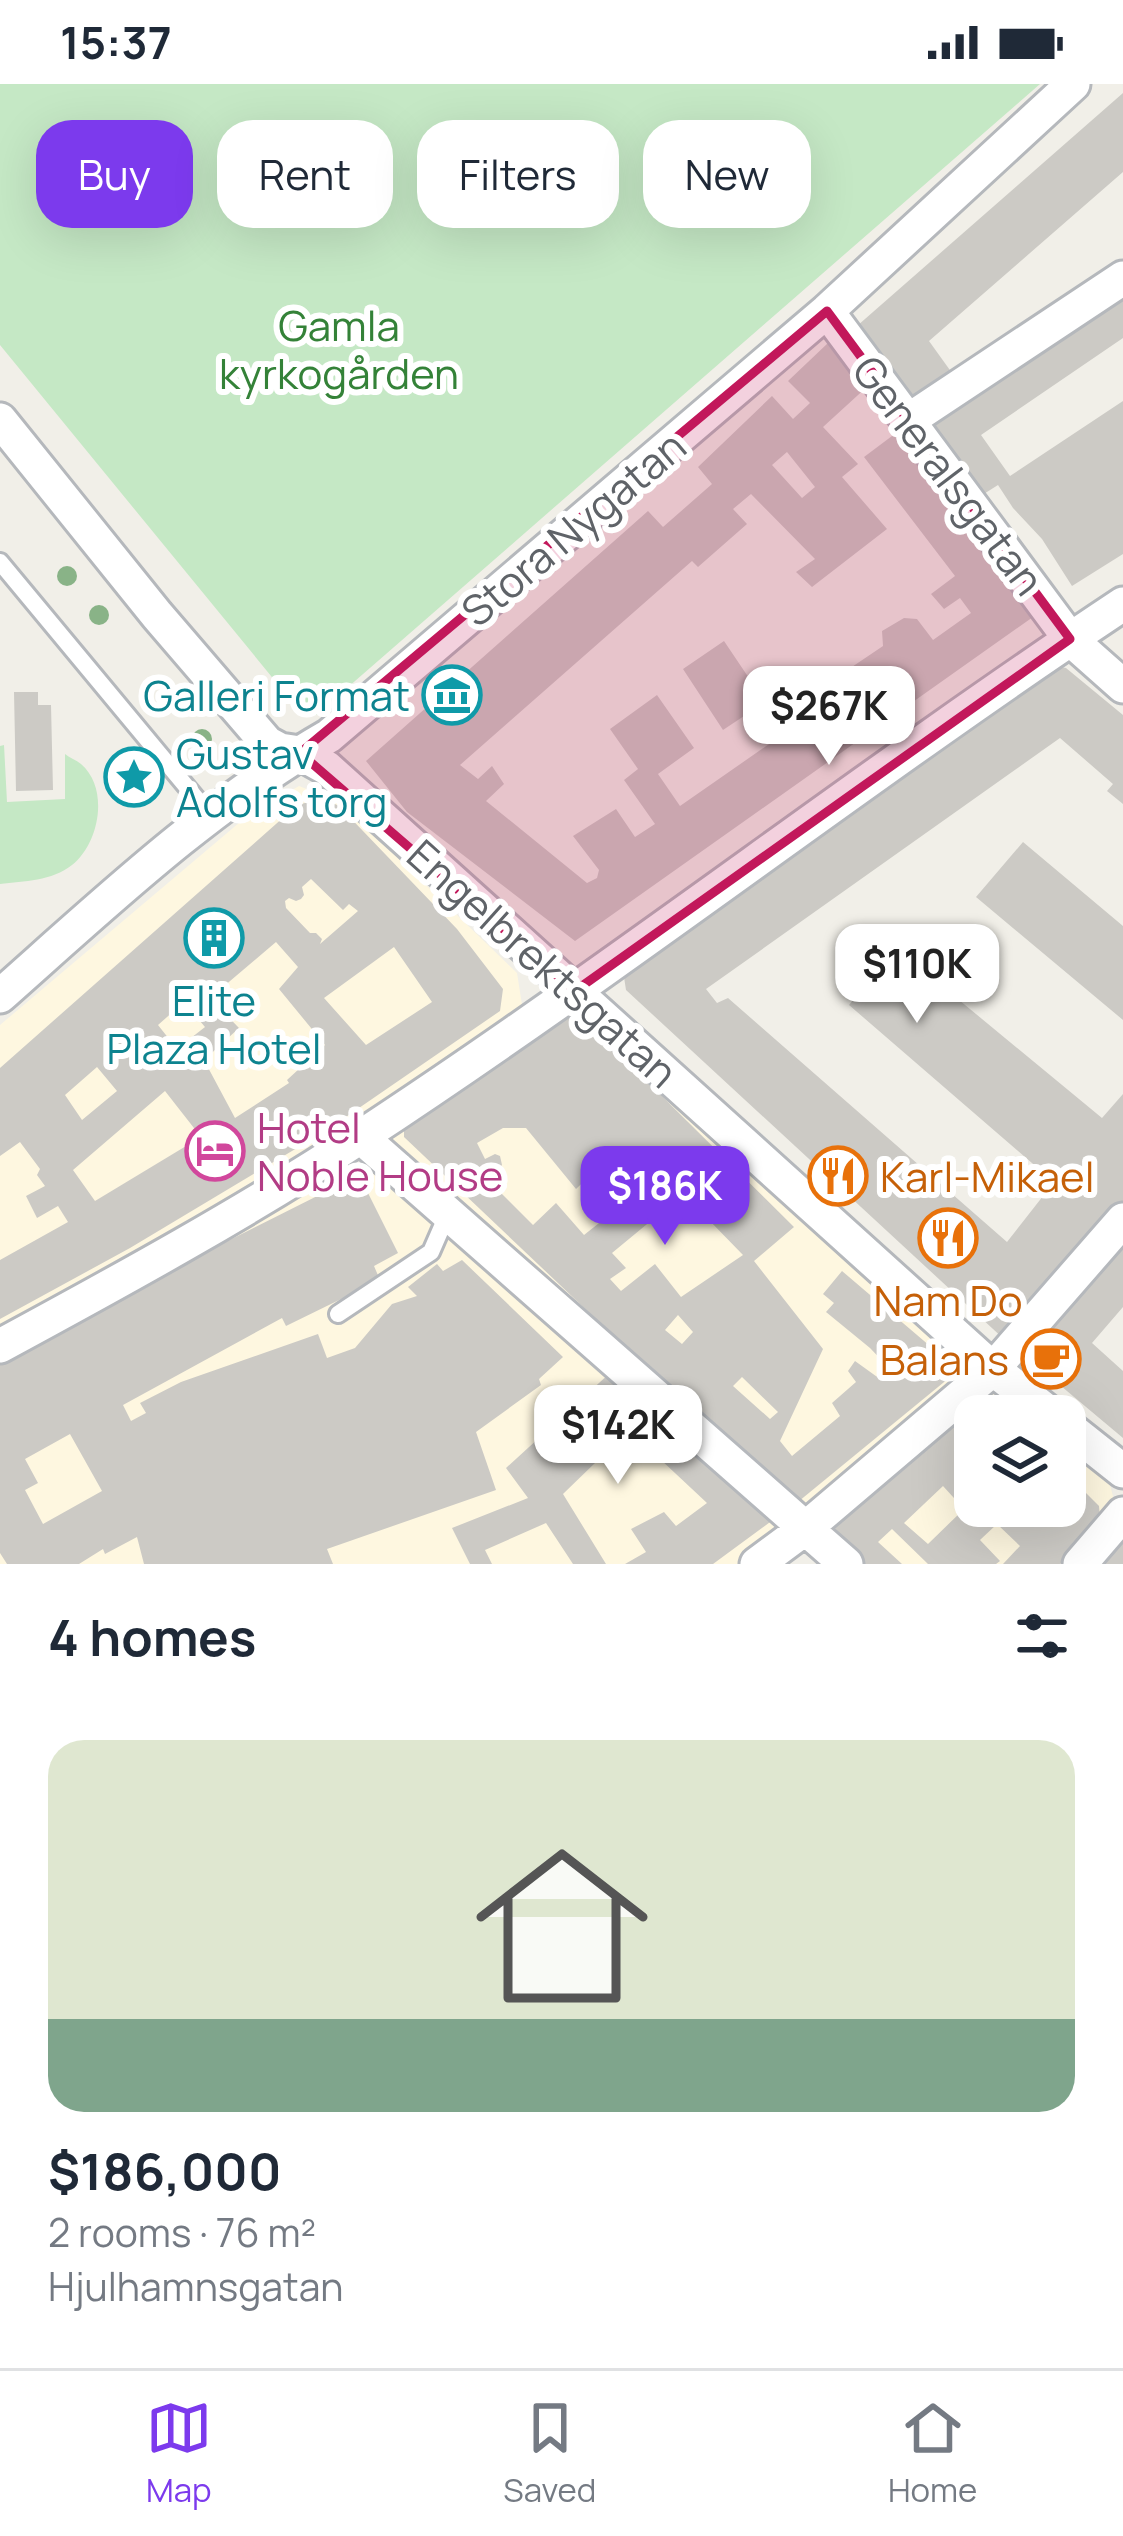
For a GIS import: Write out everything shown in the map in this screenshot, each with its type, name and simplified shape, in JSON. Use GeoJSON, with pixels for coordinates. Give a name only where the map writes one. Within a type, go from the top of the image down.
{"type":"FeatureCollection","features":[{"type":"Feature","properties":{"kind":"street","name":"Stora Nygatan"},"geometry":{"type":"LineString","coordinates":[[0,996],[209,815],[328,736],[826,311],[1073,84]]}},
{"type":"Feature","properties":{"kind":"street"},"geometry":{"type":"LineString","coordinates":[[909,420],[1123,278]]}},
{"type":"Feature","properties":{"kind":"street","name":"Generalsgatan"},"geometry":{"type":"LineString","coordinates":[[826,311],[1070,639],[1123,686]]}},
{"type":"Feature","properties":{"kind":"street","name":"Engelbrektsgatan"},"geometry":{"type":"LineString","coordinates":[[0,420],[267,743],[327,768],[575,991],[982,1378],[1014,1395]]}},
{"type":"Feature","properties":{"kind":"street"},"geometry":{"type":"LineString","coordinates":[[0,1346],[361,1137],[1123,604]]}},
{"type":"Feature","properties":{"kind":"street"},"geometry":{"type":"LineString","coordinates":[[361,1137],[846,1564]]}},
{"type":"Feature","properties":{"kind":"street"},"geometry":{"type":"LineString","coordinates":[[757,1564],[982,1378],[1123,1220]]}},
{"type":"Feature","properties":{"kind":"street"},"geometry":{"type":"LineString","coordinates":[[1086,1442],[1123,1472]]}},
{"type":"Feature","properties":{"kind":"street"},"geometry":{"type":"LineString","coordinates":[[1080,1564],[1123,1514]]}},
{"type":"Feature","properties":{"kind":"street"},"geometry":{"type":"LineString","coordinates":[[807,1527],[810,1564]]}},
{"type":"Feature","properties":{"kind":"lane"},"geometry":{"type":"LineString","coordinates":[[0,562],[209,815]]}},
{"type":"Feature","properties":{"kind":"lane"},"geometry":{"type":"LineString","coordinates":[[338,1314],[434,1258],[448,1213]]}},
{"type":"Feature","properties":{"kind":"highlighted area"},"geometry":{"type":"Polygon","coordinates":[[[827,311],[1070,639],[575,991],[300,753],[827,311]]]}},
{"type":"Feature","properties":{"kind":"shaded area"},"geometry":{"type":"Polygon","coordinates":[[[299,786],[340,802],[517,973],[523,1011],[221,1208],[0,1330],[0,1025],[246,817],[299,786]]]}},
{"type":"Feature","properties":{"kind":"shaded area"},"geometry":{"type":"Polygon","coordinates":[[[582,1011],[959,1355],[962,1383],[809,1514],[401,1162],[387,1129],[555,1012],[582,1011]]]}},
{"type":"Feature","properties":{"kind":"shaded area"},"geometry":{"type":"Polygon","coordinates":[[[331,1169],[384,1173],[785,1529],[738,1564],[0,1564],[0,1350],[331,1169]]]}},
{"type":"Feature","properties":{"kind":"shaded area"},"geometry":{"type":"Polygon","coordinates":[[[954,1411],[954,1527],[1086,1527],[1086,1461],[1109,1481],[1117,1511],[1072,1564],[850,1564],[821,1522],[954,1411]]]}},
{"type":"Feature","properties":{"kind":"green space","name":"Gamla kyrkogården"},"geometry":{"type":"Polygon","coordinates":[[[0,84],[1040,84],[316,715],[303,715],[0,345],[0,84]]]}},
{"type":"Feature","properties":{"kind":"green space"},"geometry":{"type":"Polygon","coordinates":[[[4,745],[7,802],[65,799],[65,754],[81,764],[96,787],[98,816],[89,844],[72,865],[56,874],[0,884],[0,746],[4,745]]]}},
{"type":"Feature","properties":{"kind":"building"},"geometry":{"type":"Polygon","coordinates":[[[1123,93],[1123,172],[929,341],[952,373],[919,398],[903,397],[857,326],[1123,93]]]}},
{"type":"Feature","properties":{"kind":"building"},"geometry":{"type":"Polygon","coordinates":[[[1123,282],[1123,338],[981,435],[1010,476],[1123,401],[1123,554],[1072,586],[998,485],[979,497],[925,418],[1123,282]]]}},
{"type":"Feature","properties":{"kind":"building"},"geometry":{"type":"Polygon","coordinates":[[[828,343],[869,385],[823,427],[858,464],[842,477],[887,529],[812,587],[796,572],[815,559],[751,494],[733,509],[747,524],[698,567],[692,561],[460,765],[478,779],[492,766],[504,784],[486,801],[587,883],[597,878],[599,870],[573,836],[616,809],[635,837],[655,824],[624,780],[638,769],[610,729],[657,695],[694,748],[658,774],[680,806],[782,735],[762,704],[723,730],[683,669],[724,641],[757,690],[782,676],[800,702],[883,646],[882,631],[904,618],[917,619],[933,640],[971,613],[960,598],[944,609],[931,594],[955,576],[864,457],[896,433],[1033,617],[575,941],[407,812],[366,761],[648,511],[663,527],[712,484],[698,467],[772,396],[793,419],[810,403],[788,381],[828,343]],[[787,452],[772,465],[802,498],[815,487],[787,452]]]}},
{"type":"Feature","properties":{"kind":"building"},"geometry":{"type":"Polygon","coordinates":[[[1056,666],[1066,668],[1123,715],[1123,804],[1107,791],[1113,784],[1060,738],[706,989],[717,1003],[728,998],[1007,1242],[1054,1182],[849,1005],[896,948],[1102,1118],[1123,1094],[1123,1204],[1006,1341],[626,990],[624,977],[1056,666]]]}},
{"type":"Feature","properties":{"kind":"building"},"geometry":{"type":"Polygon","coordinates":[[[14,692],[38,692],[38,705],[51,705],[53,790],[16,791],[14,692]]]}},
{"type":"Feature","properties":{"kind":"building"},"geometry":{"type":"Polygon","coordinates":[[[322,798],[339,806],[457,929],[503,989],[500,1011],[327,1130],[0,1319],[0,1260],[68,1222],[58,1206],[37,1218],[26,1196],[45,1186],[37,1175],[40,1169],[20,1142],[0,1156],[0,1068],[298,805],[322,798]],[[311,879],[302,887],[301,899],[289,898],[286,908],[322,939],[320,944],[358,911],[349,904],[343,910],[311,879]],[[276,942],[210,998],[239,1028],[204,1060],[235,1118],[289,1083],[325,1045],[279,989],[298,967],[276,942]],[[394,947],[324,998],[366,1045],[432,1002],[394,947]],[[184,1002],[158,1025],[177,1049],[205,1027],[184,1002]],[[97,1067],[65,1095],[82,1120],[117,1091],[97,1067]],[[165,1091],[73,1170],[95,1201],[201,1137],[165,1091]]]}},
{"type":"Feature","properties":{"kind":"building"},"geometry":{"type":"Polygon","coordinates":[[[1023,842],[1123,926],[1123,1020],[976,897],[1023,842]]]}},
{"type":"Feature","properties":{"kind":"building"},"geometry":{"type":"Polygon","coordinates":[[[568,1017],[586,1021],[794,1227],[754,1261],[823,1349],[780,1441],[792,1456],[840,1416],[832,1403],[856,1382],[848,1371],[855,1361],[880,1379],[891,1370],[826,1312],[834,1303],[823,1294],[842,1271],[951,1364],[949,1378],[793,1506],[404,1137],[410,1121],[568,1017]],[[503,1128],[477,1143],[485,1159],[500,1156],[502,1165],[488,1180],[533,1225],[556,1203],[584,1235],[623,1204],[629,1211],[644,1199],[658,1215],[612,1253],[626,1268],[610,1279],[621,1291],[655,1264],[681,1297],[743,1255],[668,1178],[660,1185],[642,1169],[617,1187],[599,1167],[576,1189],[526,1128],[503,1128]],[[678,1315],[665,1330],[682,1344],[693,1332],[678,1315]],[[742,1377],[733,1386],[770,1419],[778,1412],[742,1377]]]}},
{"type":"Feature","properties":{"kind":"building"},"geometry":{"type":"Polygon","coordinates":[[[359,1175],[398,1253],[374,1266],[380,1280],[286,1326],[282,1318],[123,1405],[131,1421],[146,1413],[140,1403],[181,1382],[318,1334],[327,1358],[355,1348],[392,1304],[417,1296],[408,1287],[437,1264],[443,1271],[462,1260],[563,1357],[539,1379],[541,1385],[476,1432],[496,1490],[327,1549],[333,1564],[144,1564],[137,1537],[79,1564],[7,1564],[0,1553],[0,1358],[359,1175]],[[70,1434],[25,1459],[38,1483],[25,1490],[43,1524],[102,1491],[70,1434]]]}},
{"type":"Feature","properties":{"kind":"building"},"geometry":{"type":"Polygon","coordinates":[[[1123,1235],[1123,1307],[1092,1343],[1123,1371],[1123,1438],[1086,1407],[1086,1395],[1072,1395],[1036,1365],[1029,1355],[1030,1343],[1123,1235]]]}},
{"type":"Feature","properties":{"kind":"building"},"geometry":{"type":"Polygon","coordinates":[[[611,1372],[777,1517],[713,1564],[625,1564],[646,1552],[631,1529],[664,1512],[676,1526],[707,1503],[629,1430],[563,1494],[606,1564],[573,1564],[546,1523],[485,1550],[492,1564],[470,1564],[452,1528],[528,1498],[506,1468],[611,1372]]]}},
{"type":"Feature","properties":{"kind":"building"},"geometry":{"type":"Polygon","coordinates":[[[954,1426],[954,1498],[943,1486],[904,1523],[928,1544],[954,1519],[954,1527],[994,1527],[980,1540],[1000,1561],[928,1564],[892,1529],[878,1542],[902,1564],[855,1564],[824,1535],[954,1426]]]}},
{"type":"Feature","properties":{"kind":"building"},"geometry":{"type":"Polygon","coordinates":[[[1086,1493],[1099,1506],[1100,1518],[1060,1564],[1003,1564],[1020,1546],[1000,1527],[1086,1527],[1086,1493]]]}},
{"type":"Feature","properties":{"kind":"building"},"geometry":{"type":"Polygon","coordinates":[[[1123,1529],[1123,1564],[1094,1564],[1123,1529]]]}},
{"type":"Feature","properties":{"kind":"place","name":"Galleri Format"},"geometry":{"type":"Point","coordinates":[452,695]}},
{"type":"Feature","properties":{"kind":"place","name":"Gustav Adolfs torg"},"geometry":{"type":"Point","coordinates":[134,777]}},
{"type":"Feature","properties":{"kind":"place","name":"Elite Plaza Hotel"},"geometry":{"type":"Point","coordinates":[214,938]}},
{"type":"Feature","properties":{"kind":"place","name":"Hotel Noble House"},"geometry":{"type":"Point","coordinates":[215,1151]}},
{"type":"Feature","properties":{"kind":"place","name":"Karl-Mikael"},"geometry":{"type":"Point","coordinates":[838,1176]}},
{"type":"Feature","properties":{"kind":"place","name":"Nam Do"},"geometry":{"type":"Point","coordinates":[948,1238]}},
{"type":"Feature","properties":{"kind":"place","name":"Balans"},"geometry":{"type":"Point","coordinates":[1051,1359]}}]}
